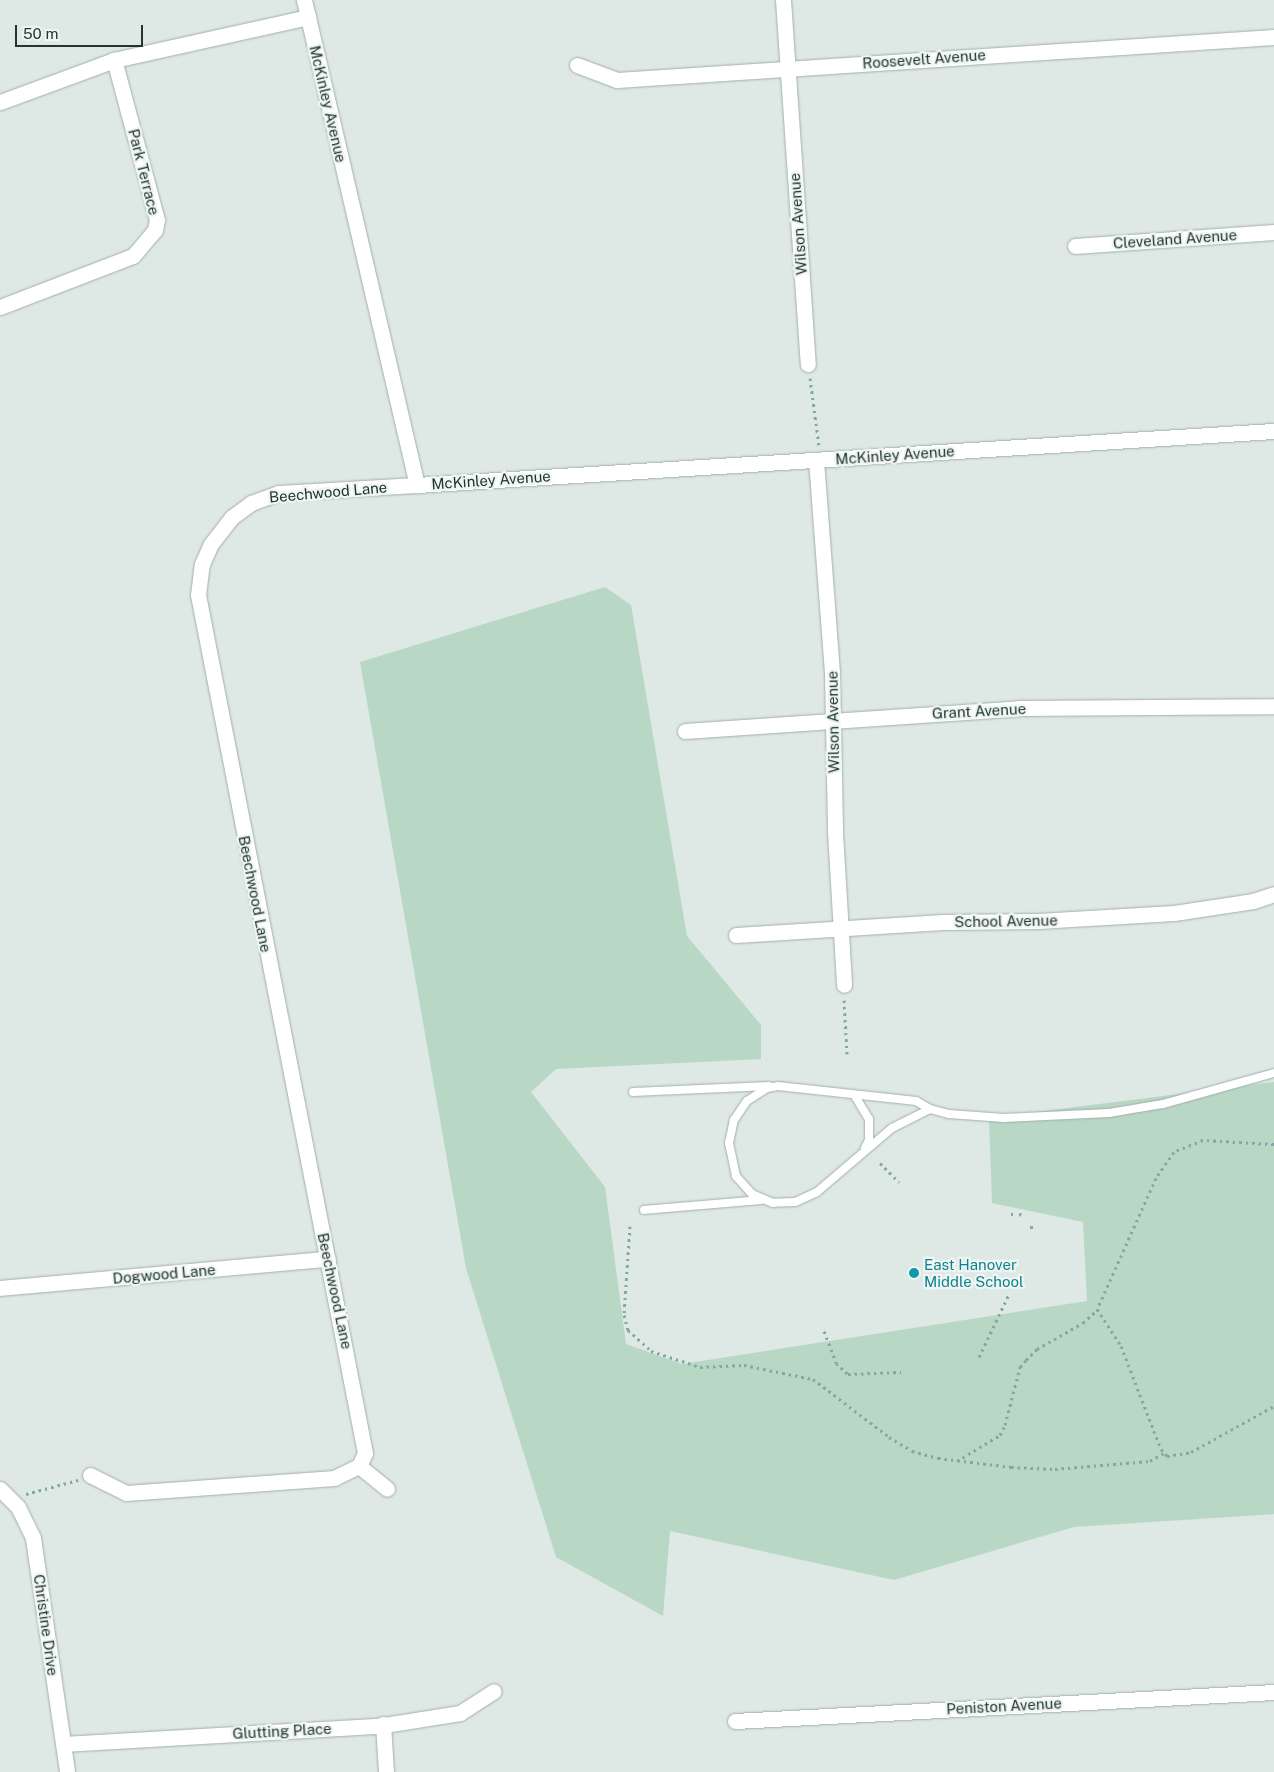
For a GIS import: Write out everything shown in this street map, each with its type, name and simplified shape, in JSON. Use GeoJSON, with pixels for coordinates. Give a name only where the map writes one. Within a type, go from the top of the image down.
{"type":"FeatureCollection","features":[{"type":"Feature","properties":{"kind":"street","name":"McKinley Avenue"},"geometry":{"type":"LineString","coordinates":[[304,0],[417,484],[818,453],[1274,430]]}},
{"type":"Feature","properties":{"kind":"street","name":"Wilson Avenue"},"geometry":{"type":"LineString","coordinates":[[783,0],[808,364]]}},
{"type":"Feature","properties":{"kind":"street"},"geometry":{"type":"LineString","coordinates":[[0,102],[114,60],[308,16]]}},
{"type":"Feature","properties":{"kind":"street","name":"Roosevelt Avenue"},"geometry":{"type":"LineString","coordinates":[[577,65],[617,80],[1274,37]]}},
{"type":"Feature","properties":{"kind":"street","name":"Park Terrace"},"geometry":{"type":"LineString","coordinates":[[0,307],[133,256],[155,230],[157,220],[114,60]]}},
{"type":"Feature","properties":{"kind":"street","name":"Cleveland Avenue"},"geometry":{"type":"LineString","coordinates":[[1075,246],[1274,232]]}},
{"type":"Feature","properties":{"kind":"street","name":"Wilson Avenue"},"geometry":{"type":"LineString","coordinates":[[818,453],[833,718],[835,832],[844,985]]}},
{"type":"Feature","properties":{"kind":"street","name":"Beechwood Lane"},"geometry":{"type":"LineString","coordinates":[[359,1466],[365,1453],[365,1440],[199,612],[199,578],[217,534],[232,516],[261,498],[278,493],[417,484]]}},
{"type":"Feature","properties":{"kind":"street","name":"Grant Avenue"},"geometry":{"type":"LineString","coordinates":[[685,731],[833,718],[1018,708],[1274,706]]}},
{"type":"Feature","properties":{"kind":"street","name":"School Avenue"},"geometry":{"type":"LineString","coordinates":[[736,935],[841,928],[1174,913],[1253,901],[1274,894]]}},
{"type":"Feature","properties":{"kind":"street","name":"Dogwood Lane"},"geometry":{"type":"LineString","coordinates":[[0,1288],[328,1259]]}},
{"type":"Feature","properties":{"kind":"street"},"geometry":{"type":"LineString","coordinates":[[90,1476],[126,1493],[334,1478],[359,1466],[387,1489]]}},
{"type":"Feature","properties":{"kind":"street","name":"Christine Drive"},"geometry":{"type":"LineString","coordinates":[[0,1489],[15,1504],[33,1538],[67,1772]]}},
{"type":"Feature","properties":{"kind":"street","name":"Glutting Place"},"geometry":{"type":"LineString","coordinates":[[63,1744],[384,1724],[460,1713],[494,1691]]}},
{"type":"Feature","properties":{"kind":"street","name":"Peniston Avenue"},"geometry":{"type":"LineString","coordinates":[[735,1721],[1274,1692]]}},
{"type":"Feature","properties":{"kind":"street"},"geometry":{"type":"LineString","coordinates":[[384,1724],[386,1772]]}},
{"type":"Feature","properties":{"kind":"lane"},"geometry":{"type":"LineString","coordinates":[[633,1092],[778,1086],[855,1096],[916,1101],[930,1109],[949,1114],[1004,1118],[1109,1113],[1163,1104],[1274,1073]]}},
{"type":"Feature","properties":{"kind":"lane"},"geometry":{"type":"LineString","coordinates":[[762,1200],[752,1194],[736,1176],[729,1143],[734,1120],[747,1101],[767,1088],[778,1086]]}},
{"type":"Feature","properties":{"kind":"lane"},"geometry":{"type":"LineString","coordinates":[[855,1096],[869,1119],[869,1140],[864,1150]]}},
{"type":"Feature","properties":{"kind":"lane"},"geometry":{"type":"LineString","coordinates":[[644,1210],[762,1200],[785,1204],[808,1198],[892,1128],[930,1109]]}},
{"type":"Feature","properties":{"kind":"path"},"geometry":{"type":"LineString","coordinates":[[808,364],[818,453]]}},
{"type":"Feature","properties":{"kind":"path"},"geometry":{"type":"LineString","coordinates":[[844,985],[847,1054]]}},
{"type":"Feature","properties":{"kind":"path"},"geometry":{"type":"LineString","coordinates":[[956,1461],[1000,1435],[1005,1425],[1020,1367],[1026,1360],[1037,1349],[1082,1324],[1097,1310],[1156,1178],[1174,1152],[1184,1145],[1203,1140],[1274,1144]]}},
{"type":"Feature","properties":{"kind":"path"},"geometry":{"type":"LineString","coordinates":[[880,1163],[899,1182]]}},
{"type":"Feature","properties":{"kind":"path"},"geometry":{"type":"LineString","coordinates":[[630,1226],[624,1315],[628,1330],[635,1340],[651,1351],[700,1367],[744,1365],[812,1379],[889,1437],[912,1451],[956,1461],[1055,1469],[1150,1461],[1164,1453]]}},
{"type":"Feature","properties":{"kind":"path"},"geometry":{"type":"LineString","coordinates":[[980,1357],[1009,1294]]}},
{"type":"Feature","properties":{"kind":"path"},"geometry":{"type":"LineString","coordinates":[[1097,1310],[1121,1346],[1164,1453],[1172,1457],[1191,1452],[1274,1406]]}},
{"type":"Feature","properties":{"kind":"path"},"geometry":{"type":"LineString","coordinates":[[824,1331],[836,1363],[848,1374],[901,1372]]}},
{"type":"Feature","properties":{"kind":"path"},"geometry":{"type":"LineString","coordinates":[[15,1504],[25,1494],[56,1488],[90,1476]]}},
{"type":"Feature","properties":{"kind":"green space"},"geometry":{"type":"Polygon","coordinates":[[[605,587],[631,605],[687,936],[761,1025],[761,1059],[556,1069],[531,1092],[605,1187],[626,1344],[682,1364],[1087,1301],[1083,1222],[992,1203],[989,1118],[1274,1082],[1274,1514],[1074,1527],[894,1580],[670,1531],[663,1616],[556,1557],[466,1268],[360,662],[605,587]]]}},
{"type":"Feature","properties":{"kind":"place","name":"East Hanover Middle School"},"geometry":{"type":"Point","coordinates":[914,1273]}}]}
